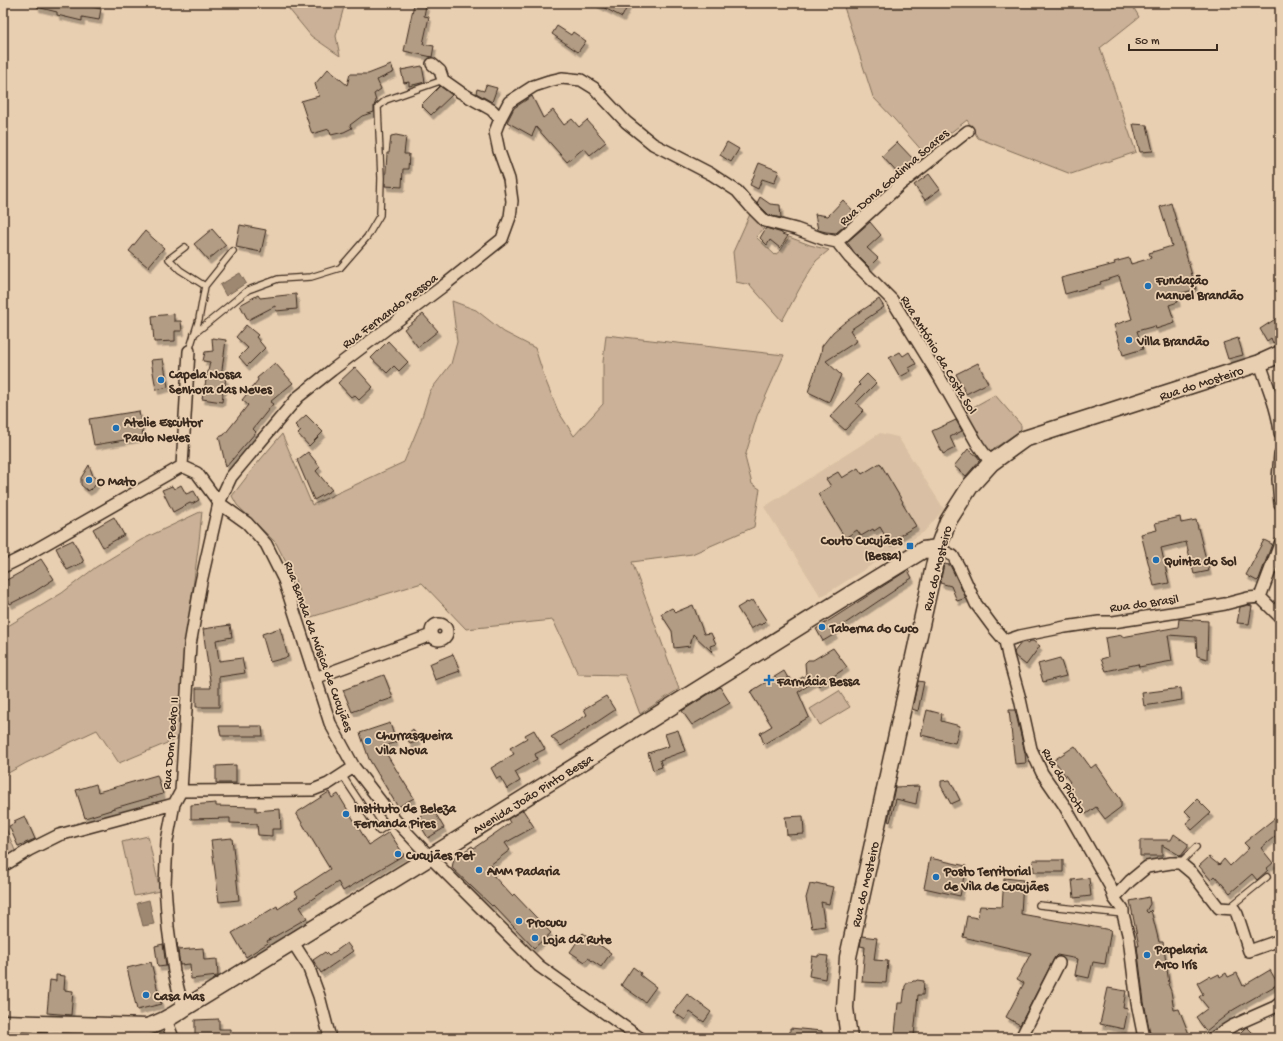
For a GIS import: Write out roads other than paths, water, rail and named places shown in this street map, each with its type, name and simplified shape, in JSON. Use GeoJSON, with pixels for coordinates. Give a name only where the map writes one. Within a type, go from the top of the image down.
{"type":"FeatureCollection","features":[{"type":"Feature","properties":{"kind":"main road","name":"Rua do Mosteiro"},"geometry":{"type":"LineString","coordinates":[[849,1038],[845,1008],[848,957],[938,548],[948,521],[971,486],[991,463],[1024,439],[1260,363],[1280,354]]}},
{"type":"Feature","properties":{"kind":"main road","name":"Avenida João Pinto Bessa"},"geometry":{"type":"LineString","coordinates":[[3,1023],[147,1027],[168,1020],[183,1009],[292,941],[430,857],[916,554],[923,550],[938,548]]}},
{"type":"Feature","properties":{"kind":"street"},"geometry":{"type":"LineString","coordinates":[[432,64],[440,72],[444,80],[460,92],[492,110],[500,119],[509,102],[534,86],[562,78],[581,80],[594,88],[626,122],[653,144],[711,174],[736,191],[765,222],[796,229],[822,239],[838,242]]}},
{"type":"Feature","properties":{"kind":"street","name":"Rua Fernando Pessoa"},"geometry":{"type":"LineString","coordinates":[[220,503],[231,478],[298,397],[442,287],[502,238],[510,217],[512,201],[510,179],[499,151],[495,132],[500,119]]}},
{"type":"Feature","properties":{"kind":"street","name":"Rua Dona Godinha Soares"},"geometry":{"type":"LineString","coordinates":[[838,242],[901,184],[968,131]]}},
{"type":"Feature","properties":{"kind":"street","name":"Rua António da Costa Sol"},"geometry":{"type":"LineString","coordinates":[[838,242],[849,257],[892,300],[978,445],[991,463]]}},
{"type":"Feature","properties":{"kind":"street"},"geometry":{"type":"LineString","coordinates":[[3,567],[27,555],[182,466],[189,351]]}},
{"type":"Feature","properties":{"kind":"street"},"geometry":{"type":"LineString","coordinates":[[1260,363],[1280,426],[1280,433]]}},
{"type":"Feature","properties":{"kind":"street"},"geometry":{"type":"LineString","coordinates":[[1280,454],[1278,479],[1280,504]]}},
{"type":"Feature","properties":{"kind":"street","name":"Rua Banda da Música de Cucujães"},"geometry":{"type":"LineString","coordinates":[[182,466],[197,474],[220,503],[247,523],[266,544],[284,580],[330,723],[354,767],[395,820],[538,966],[640,1038]]}},
{"type":"Feature","properties":{"kind":"street","name":"Rua Dom Pedro II"},"geometry":{"type":"LineString","coordinates":[[3,866],[29,850],[59,835],[174,804],[181,791],[190,645],[201,582],[220,503]]}},
{"type":"Feature","properties":{"kind":"street"},"geometry":{"type":"LineString","coordinates":[[1280,544],[1260,597],[1280,616]]}},
{"type":"Feature","properties":{"kind":"street","name":"Rua do Picoto"},"geometry":{"type":"LineString","coordinates":[[938,548],[953,556],[976,604],[1005,641],[1031,749],[1042,773],[1064,804],[1110,886],[1114,898],[1123,910],[1129,938],[1137,1002],[1144,1038]]}},
{"type":"Feature","properties":{"kind":"street","name":"Rua do Brasil"},"geometry":{"type":"LineString","coordinates":[[1005,641],[1020,636],[1064,627],[1099,622],[1113,622],[1260,597]]}},
{"type":"Feature","properties":{"kind":"street"},"geometry":{"type":"LineString","coordinates":[[315,678],[431,635]]}},
{"type":"Feature","properties":{"kind":"street"},"geometry":{"type":"LineString","coordinates":[[181,791],[313,790],[328,784],[354,767]]}},
{"type":"Feature","properties":{"kind":"street"},"geometry":{"type":"LineString","coordinates":[[174,804],[167,841],[165,885],[168,927],[174,972],[183,1009]]}},
{"type":"Feature","properties":{"kind":"street"},"geometry":{"type":"LineString","coordinates":[[1114,898],[1130,881],[1147,867],[1180,863],[1192,873],[1219,908],[1234,909],[1249,951],[1280,940]]}},
{"type":"Feature","properties":{"kind":"street"},"geometry":{"type":"LineString","coordinates":[[292,941],[308,966],[320,996],[329,1034],[328,1038]]}},
{"type":"Feature","properties":{"kind":"street"},"geometry":{"type":"LineString","coordinates":[[1021,1038],[1059,963]]}},
{"type":"Feature","properties":{"kind":"street"},"geometry":{"type":"LineString","coordinates":[[1213,1038],[1232,1026],[1278,1008]]}},
{"type":"Feature","properties":{"kind":"street"},"geometry":{"type":"LineString","coordinates":[[168,1020],[168,1025],[173,1038]]}},
{"type":"Feature","properties":{"kind":"lane"},"geometry":{"type":"LineString","coordinates":[[194,334],[248,290],[278,279],[311,277],[340,268],[368,237],[380,216],[381,178],[378,107],[386,100],[444,80]]}},
{"type":"Feature","properties":{"kind":"lane"},"geometry":{"type":"LineString","coordinates":[[185,247],[169,258],[180,270],[205,286]]}},
{"type":"Feature","properties":{"kind":"lane"},"geometry":{"type":"LineString","coordinates":[[189,351],[199,319],[205,286],[232,251]]}},
{"type":"Feature","properties":{"kind":"lane"},"geometry":{"type":"LineString","coordinates":[[342,775],[379,831],[395,820]]}},
{"type":"Feature","properties":{"kind":"lane"},"geometry":{"type":"LineString","coordinates":[[1180,863],[1196,847]]}},
{"type":"Feature","properties":{"kind":"lane"},"geometry":{"type":"LineString","coordinates":[[1228,908],[1267,877]]}},
{"type":"Feature","properties":{"kind":"lane"},"geometry":{"type":"LineString","coordinates":[[1039,905],[1123,914]]}},
{"type":"Feature","properties":{"kind":"place","name":"Fundação Manuel Brandão"},"geometry":{"type":"Point","coordinates":[1148,286]}},
{"type":"Feature","properties":{"kind":"place","name":"Villa Brandão"},"geometry":{"type":"Point","coordinates":[1129,340]}},
{"type":"Feature","properties":{"kind":"place","name":"Capela Nossa Senhora das Neves"},"geometry":{"type":"Point","coordinates":[161,380]}},
{"type":"Feature","properties":{"kind":"place","name":"Atelie Escultor Paulo Neves"},"geometry":{"type":"Point","coordinates":[116,428]}},
{"type":"Feature","properties":{"kind":"place","name":"O Mato"},"geometry":{"type":"Point","coordinates":[89,480]}},
{"type":"Feature","properties":{"kind":"place","name":"Couto Cucujães (Bessa)"},"geometry":{"type":"Point","coordinates":[910,546]}},
{"type":"Feature","properties":{"kind":"place","name":"Quinta do Sol"},"geometry":{"type":"Point","coordinates":[1156,560]}},
{"type":"Feature","properties":{"kind":"place","name":"Taberna do Cuco"},"geometry":{"type":"Point","coordinates":[822,627]}},
{"type":"Feature","properties":{"kind":"place","name":"Farmácia Bessa"},"geometry":{"type":"Point","coordinates":[769,680]}},
{"type":"Feature","properties":{"kind":"place","name":"Churrasqueira Vila Nova"},"geometry":{"type":"Point","coordinates":[368,741]}},
{"type":"Feature","properties":{"kind":"place","name":"Instituto de Beleza Fernanda Pires"},"geometry":{"type":"Point","coordinates":[346,814]}},
{"type":"Feature","properties":{"kind":"place","name":"Cucujães Pet"},"geometry":{"type":"Point","coordinates":[398,854]}},
{"type":"Feature","properties":{"kind":"place","name":"AMM Padaria"},"geometry":{"type":"Point","coordinates":[479,870]}},
{"type":"Feature","properties":{"kind":"place","name":"Posto Territorial de Vila de Cucujães"},"geometry":{"type":"Point","coordinates":[936,877]}},
{"type":"Feature","properties":{"kind":"place","name":"Procucu"},"geometry":{"type":"Point","coordinates":[519,921]}},
{"type":"Feature","properties":{"kind":"place","name":"Loja da Rute"},"geometry":{"type":"Point","coordinates":[535,938]}},
{"type":"Feature","properties":{"kind":"place","name":"Papelaria Arco Irís"},"geometry":{"type":"Point","coordinates":[1147,955]}},
{"type":"Feature","properties":{"kind":"place","name":"Casa Mas"},"geometry":{"type":"Point","coordinates":[146,995]}}]}
